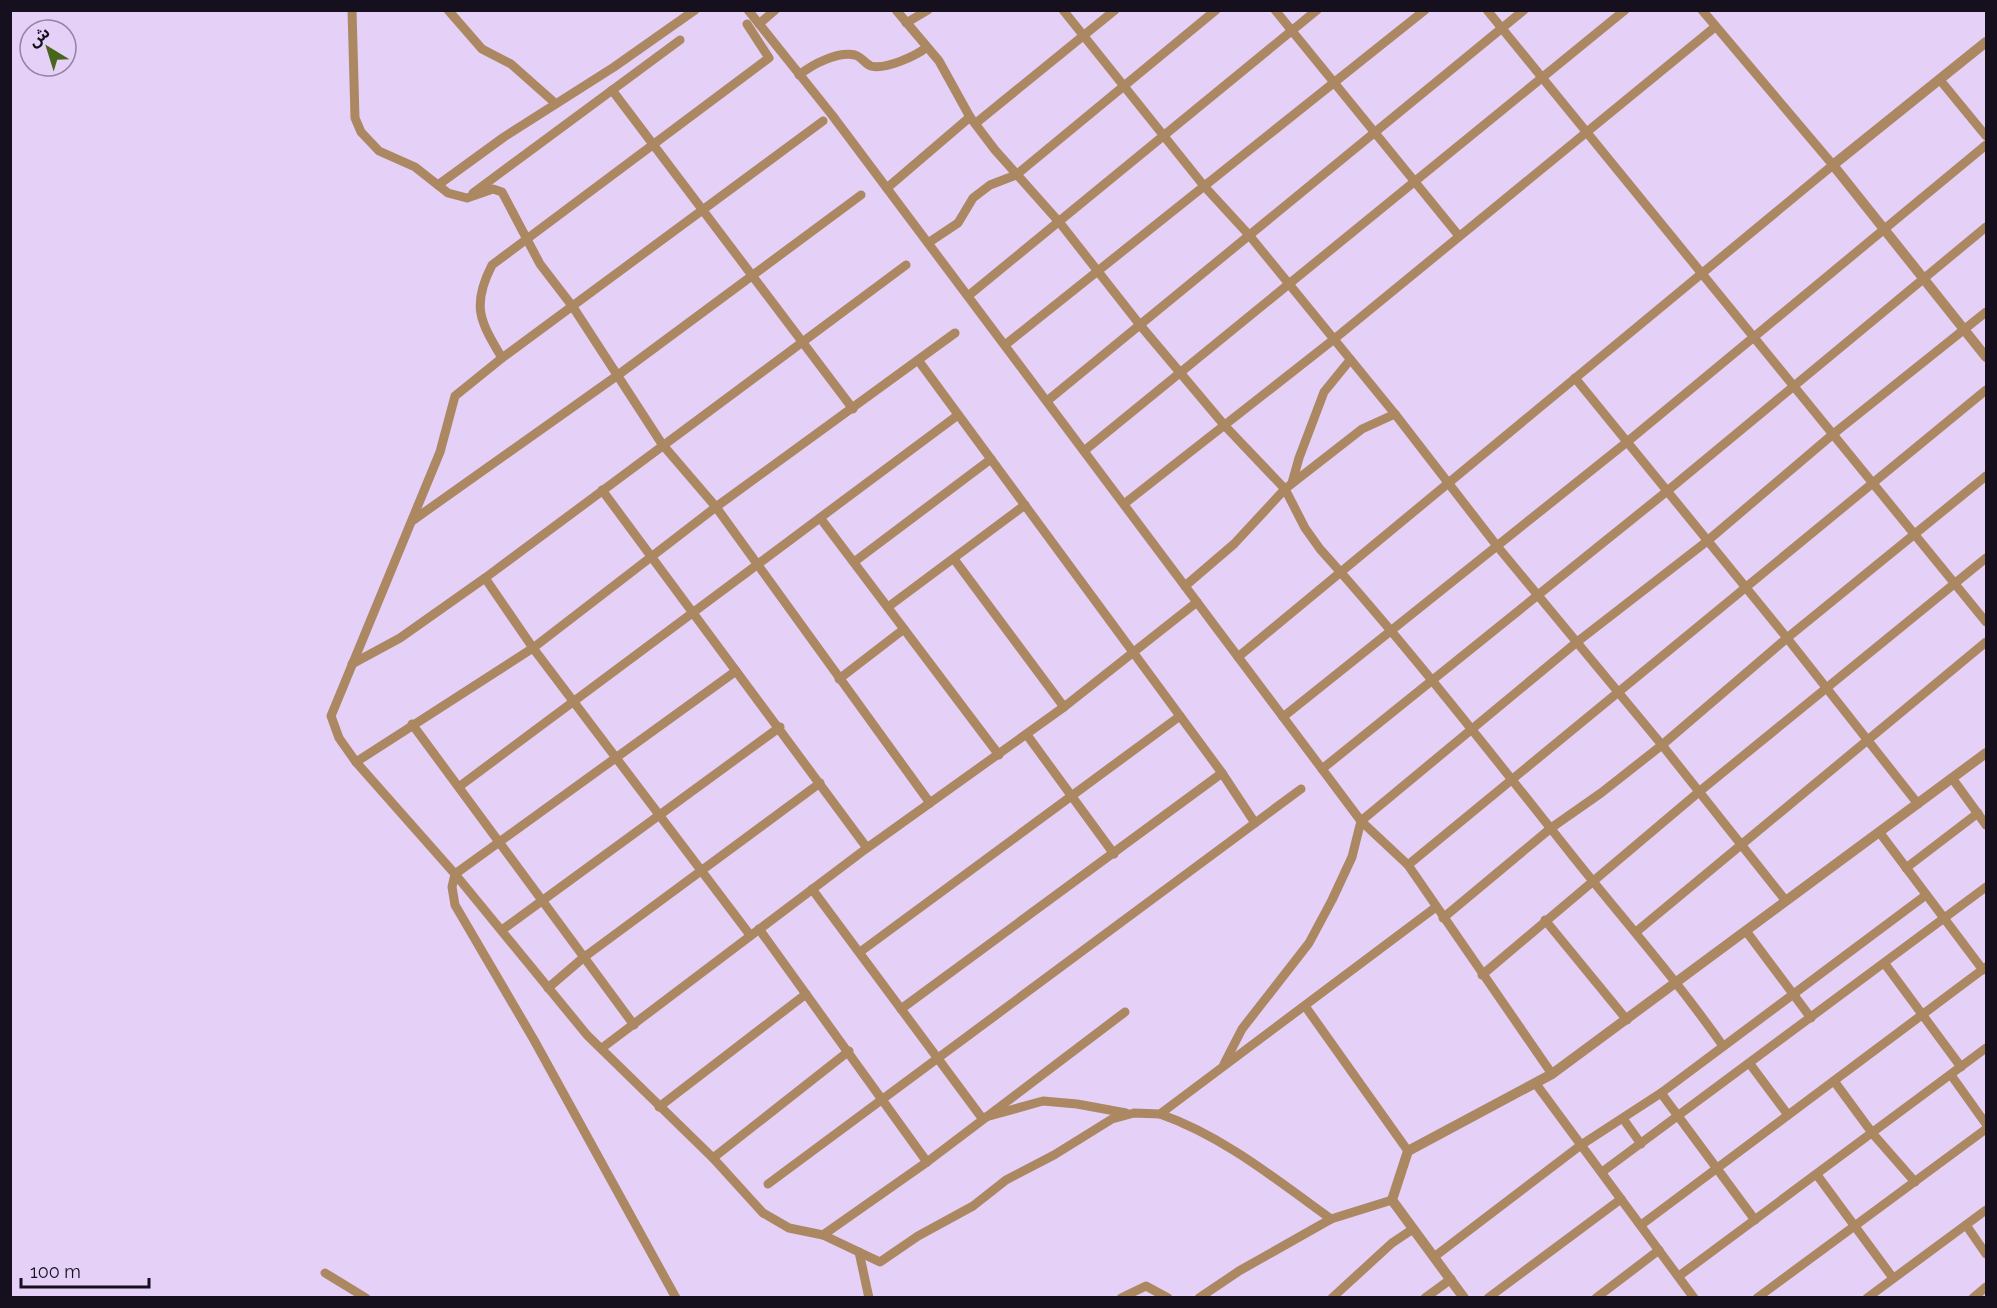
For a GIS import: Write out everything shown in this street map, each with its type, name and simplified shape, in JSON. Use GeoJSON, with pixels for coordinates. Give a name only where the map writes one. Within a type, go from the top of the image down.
{"type":"FeatureCollection","features":[{"type":"Feature","properties":{"kind":"street"},"geometry":{"type":"LineString","coordinates":[[352,10],[357,126],[378,151],[416,167],[448,193],[466,198],[498,189],[502,192],[525,240],[573,307],[662,444],[716,507],[930,803]]}},
{"type":"Feature","properties":{"kind":"street"},"geometry":{"type":"LineString","coordinates":[[448,10],[482,48],[511,64],[555,103]]}},
{"type":"Feature","properties":{"kind":"street"},"geometry":{"type":"LineString","coordinates":[[438,185],[555,103],[614,67],[695,10]]}},
{"type":"Feature","properties":{"kind":"street"},"geometry":{"type":"LineString","coordinates":[[748,10],[928,243],[1361,821],[1408,865],[1552,1074]]}},
{"type":"Feature","properties":{"kind":"street"},"geometry":{"type":"LineString","coordinates":[[759,24],[776,10]]}},
{"type":"Feature","properties":{"kind":"street"},"geometry":{"type":"LineString","coordinates":[[896,10],[946,72],[973,120],[1016,175],[1060,223],[1140,325],[1225,426],[1288,486],[1305,528],[1473,728],[1551,828],[1678,982],[1723,1046]]}},
{"type":"Feature","properties":{"kind":"street"},"geometry":{"type":"LineString","coordinates":[[906,23],[928,10]]}},
{"type":"Feature","properties":{"kind":"street"},"geometry":{"type":"LineString","coordinates":[[1063,10],[1204,186],[1249,235],[1395,414],[1447,484],[1700,791],[1786,901]]}},
{"type":"Feature","properties":{"kind":"street"},"geometry":{"type":"LineString","coordinates":[[887,189],[1115,10]]}},
{"type":"Feature","properties":{"kind":"street"},"geometry":{"type":"LineString","coordinates":[[928,243],[958,223],[973,198],[990,185],[1016,175],[1216,10]]}},
{"type":"Feature","properties":{"kind":"street"},"geometry":{"type":"LineString","coordinates":[[1275,10],[1459,236]]}},
{"type":"Feature","properties":{"kind":"street"},"geometry":{"type":"LineString","coordinates":[[968,296],[1060,223],[1163,135],[1317,10]]}},
{"type":"Feature","properties":{"kind":"street"},"geometry":{"type":"LineString","coordinates":[[1005,345],[1425,10]]}},
{"type":"Feature","properties":{"kind":"street"},"geometry":{"type":"LineString","coordinates":[[1487,10],[1701,272],[1752,338],[1986,622]]}},
{"type":"Feature","properties":{"kind":"street"},"geometry":{"type":"LineString","coordinates":[[1047,401],[1524,10]]}},
{"type":"Feature","properties":{"kind":"street"},"geometry":{"type":"LineString","coordinates":[[1084,451],[1625,10]]}},
{"type":"Feature","properties":{"kind":"street"},"geometry":{"type":"LineString","coordinates":[[1702,10],[1714,27],[1833,165],[1884,232],[1986,357]]}},
{"type":"Feature","properties":{"kind":"street"},"geometry":{"type":"LineString","coordinates":[[502,358],[483,326],[479,301],[492,265],[652,143],[769,58],[747,24]]}},
{"type":"Feature","properties":{"kind":"street"},"geometry":{"type":"LineString","coordinates":[[1124,504],[1333,340],[1714,27]]}},
{"type":"Feature","properties":{"kind":"street"},"geometry":{"type":"LineString","coordinates":[[466,198],[680,40]]}},
{"type":"Feature","properties":{"kind":"street"},"geometry":{"type":"LineString","coordinates":[[1238,657],[1342,573],[1701,272],[1986,42]]}},
{"type":"Feature","properties":{"kind":"street"},"geometry":{"type":"LineString","coordinates":[[799,75],[810,66],[833,57],[854,55],[872,66],[896,64],[927,47]]}},
{"type":"Feature","properties":{"kind":"street"},"geometry":{"type":"LineString","coordinates":[[1940,80],[1986,136]]}},
{"type":"Feature","properties":{"kind":"street"},"geometry":{"type":"LineString","coordinates":[[612,90],[853,409]]}},
{"type":"Feature","properties":{"kind":"street"},"geometry":{"type":"LineString","coordinates":[[823,121],[502,358],[455,396],[440,452],[384,593],[352,664],[331,721],[339,738],[356,762],[455,874],[587,1035],[712,1158],[763,1213],[789,1228],[823,1235],[880,1262],[918,1236],[973,1206],[1006,1180],[1054,1155],[1112,1119],[1134,1113]]}},
{"type":"Feature","properties":{"kind":"street"},"geometry":{"type":"LineString","coordinates":[[1283,717],[1627,442],[1884,232],[1986,145]]}},
{"type":"Feature","properties":{"kind":"street"},"geometry":{"type":"LineString","coordinates":[[410,523],[618,375],[861,195]]}},
{"type":"Feature","properties":{"kind":"street"},"geometry":{"type":"LineString","coordinates":[[1322,769],[1537,593],[1666,492],[1986,227]]}},
{"type":"Feature","properties":{"kind":"street"},"geometry":{"type":"LineString","coordinates":[[352,664],[400,639],[485,578],[662,444],[906,265]]}},
{"type":"Feature","properties":{"kind":"street"},"geometry":{"type":"LineString","coordinates":[[1223,1066],[1242,1029],[1308,943],[1318,926],[1352,857],[1361,821],[1577,642],[1706,542],[1832,435],[1986,312]]}},
{"type":"Feature","properties":{"kind":"street"},"geometry":{"type":"LineString","coordinates":[[356,762],[533,648],[716,507],[956,333]]}},
{"type":"Feature","properties":{"kind":"street"},"geometry":{"type":"LineString","coordinates":[[918,360],[1222,773],[1255,823]]}},
{"type":"Feature","properties":{"kind":"street"},"geometry":{"type":"LineString","coordinates":[[1288,486],[1324,392],[1350,360]]}},
{"type":"Feature","properties":{"kind":"street"},"geometry":{"type":"LineString","coordinates":[[1575,378],[1706,542],[1787,638],[1918,804]]}},
{"type":"Feature","properties":{"kind":"street"},"geometry":{"type":"LineString","coordinates":[[1408,865],[1986,390]]}},
{"type":"Feature","properties":{"kind":"street"},"geometry":{"type":"LineString","coordinates":[[1185,586],[1234,544],[1288,486],[1362,429],[1395,414]]}},
{"type":"Feature","properties":{"kind":"street"},"geometry":{"type":"LineString","coordinates":[[460,786],[958,415]]}},
{"type":"Feature","properties":{"kind":"street"},"geometry":{"type":"LineString","coordinates":[[854,562],[991,459]]}},
{"type":"Feature","properties":{"kind":"street"},"geometry":{"type":"LineString","coordinates":[[1443,918],[1551,828],[1601,793],[1662,745],[1787,638],[1986,476]]}},
{"type":"Feature","properties":{"kind":"street"},"geometry":{"type":"LineString","coordinates":[[602,490],[780,727],[867,848]]}},
{"type":"Feature","properties":{"kind":"street"},"geometry":{"type":"LineString","coordinates":[[888,607],[1024,505]]}},
{"type":"Feature","properties":{"kind":"street"},"geometry":{"type":"LineString","coordinates":[[821,519],[999,755]]}},
{"type":"Feature","properties":{"kind":"street"},"geometry":{"type":"LineString","coordinates":[[1482,975],[1700,791],[1986,558]]}},
{"type":"Feature","properties":{"kind":"street"},"geometry":{"type":"LineString","coordinates":[[954,559],[1064,707]]}},
{"type":"Feature","properties":{"kind":"street"},"geometry":{"type":"LineString","coordinates":[[485,578],[533,648],[750,935]]}},
{"type":"Feature","properties":{"kind":"street"},"geometry":{"type":"LineString","coordinates":[[602,1048],[867,848],[1027,735],[1197,602]]}},
{"type":"Feature","properties":{"kind":"street"},"geometry":{"type":"LineString","coordinates":[[839,679],[904,628]]}},
{"type":"Feature","properties":{"kind":"street"},"geometry":{"type":"LineString","coordinates":[[1636,932],[1867,738],[1986,642]]}},
{"type":"Feature","properties":{"kind":"street"},"geometry":{"type":"LineString","coordinates":[[676,1298],[534,1040],[455,905],[452,887],[455,874],[736,671]]}},
{"type":"Feature","properties":{"kind":"street"},"geometry":{"type":"LineString","coordinates":[[860,952],[1180,716]]}},
{"type":"Feature","properties":{"kind":"street"},"geometry":{"type":"LineString","coordinates":[[412,724],[634,1024]]}},
{"type":"Feature","properties":{"kind":"street"},"geometry":{"type":"LineString","coordinates":[[502,930],[780,727]]}},
{"type":"Feature","properties":{"kind":"street"},"geometry":{"type":"LineString","coordinates":[[1027,735],[1114,854]]}},
{"type":"Feature","properties":{"kind":"street"},"geometry":{"type":"LineString","coordinates":[[1392,1200],[1408,1151],[1552,1074],[1986,753]]}},
{"type":"Feature","properties":{"kind":"street"},"geometry":{"type":"LineString","coordinates":[[901,1009],[1222,773]]}},
{"type":"Feature","properties":{"kind":"street"},"geometry":{"type":"LineString","coordinates":[[1952,778],[1986,825]]}},
{"type":"Feature","properties":{"kind":"street"},"geometry":{"type":"LineString","coordinates":[[548,988],[584,958],[820,783]]}},
{"type":"Feature","properties":{"kind":"street"},"geometry":{"type":"LineString","coordinates":[[768,1184],[1300,789]]}},
{"type":"Feature","properties":{"kind":"street"},"geometry":{"type":"LineString","coordinates":[[1906,868],[1978,813]]}},
{"type":"Feature","properties":{"kind":"street"},"geometry":{"type":"LineString","coordinates":[[1641,1225],[1984,968],[1880,833]]}},
{"type":"Feature","properties":{"kind":"street"},"geometry":{"type":"LineString","coordinates":[[1602,1172],[1986,888]]}},
{"type":"Feature","properties":{"kind":"street"},"geometry":{"type":"LineString","coordinates":[[812,889],[982,1118]]}},
{"type":"Feature","properties":{"kind":"street"},"geometry":{"type":"LineString","coordinates":[[1434,1257],[1581,1145],[1661,1093],[1926,894]]}},
{"type":"Feature","properties":{"kind":"street"},"geometry":{"type":"LineString","coordinates":[[1160,1114],[1436,907]]}},
{"type":"Feature","properties":{"kind":"street"},"geometry":{"type":"LineString","coordinates":[[1545,920],[1627,1020]]}},
{"type":"Feature","properties":{"kind":"street"},"geometry":{"type":"LineString","coordinates":[[759,929],[927,1161]]}},
{"type":"Feature","properties":{"kind":"street"},"geometry":{"type":"LineString","coordinates":[[1746,931],[1811,1018]]}},
{"type":"Feature","properties":{"kind":"street"},"geometry":{"type":"LineString","coordinates":[[1885,964],[1961,1067]]}},
{"type":"Feature","properties":{"kind":"street"},"geometry":{"type":"LineString","coordinates":[[659,1107],[806,994]]}},
{"type":"Feature","properties":{"kind":"street"},"geometry":{"type":"LineString","coordinates":[[1305,1006],[1408,1151]]}},
{"type":"Feature","properties":{"kind":"street"},"geometry":{"type":"LineString","coordinates":[[823,1235],[927,1161],[1125,1011]]}},
{"type":"Feature","properties":{"kind":"street"},"geometry":{"type":"LineString","coordinates":[[1679,1276],[1986,1048]]}},
{"type":"Feature","properties":{"kind":"street"},"geometry":{"type":"LineString","coordinates":[[712,1158],[849,1051]]}},
{"type":"Feature","properties":{"kind":"street"},"geometry":{"type":"LineString","coordinates":[[1750,1064],[1788,1115]]}},
{"type":"Feature","properties":{"kind":"street"},"geometry":{"type":"LineString","coordinates":[[1951,1075],[1986,1124]]}},
{"type":"Feature","properties":{"kind":"street"},"geometry":{"type":"LineString","coordinates":[[1834,1081],[1873,1134],[1915,1182]]}},
{"type":"Feature","properties":{"kind":"street"},"geometry":{"type":"LineString","coordinates":[[1536,1084],[1694,1298]]}},
{"type":"Feature","properties":{"kind":"street"},"geometry":{"type":"LineString","coordinates":[[1661,1093],[1755,1220]]}},
{"type":"Feature","properties":{"kind":"street"},"geometry":{"type":"LineString","coordinates":[[982,1118],[1043,1101],[1134,1113],[1160,1114],[1184,1122],[1218,1141],[1331,1219]]}},
{"type":"Feature","properties":{"kind":"street"},"geometry":{"type":"LineString","coordinates":[[1624,1119],[1641,1144]]}},
{"type":"Feature","properties":{"kind":"street"},"geometry":{"type":"LineString","coordinates":[[1756,1298],[1986,1129]]}},
{"type":"Feature","properties":{"kind":"street"},"geometry":{"type":"LineString","coordinates":[[1817,1175],[1893,1278]]}},
{"type":"Feature","properties":{"kind":"street"},"geometry":{"type":"LineString","coordinates":[[1488,1298],[1621,1199]]}},
{"type":"Feature","properties":{"kind":"street"},"geometry":{"type":"LineString","coordinates":[[1199,1298],[1239,1271],[1331,1219],[1392,1200]]}},
{"type":"Feature","properties":{"kind":"street"},"geometry":{"type":"LineString","coordinates":[[1392,1200],[1464,1298]]}},
{"type":"Feature","properties":{"kind":"street"},"geometry":{"type":"LineString","coordinates":[[1867,1298],[1986,1210]]}},
{"type":"Feature","properties":{"kind":"street"},"geometry":{"type":"LineString","coordinates":[[1966,1225],[1986,1254]]}},
{"type":"Feature","properties":{"kind":"street"},"geometry":{"type":"LineString","coordinates":[[1332,1298],[1392,1242],[1413,1229]]}},
{"type":"Feature","properties":{"kind":"street"},"geometry":{"type":"LineString","coordinates":[[1596,1298],[1659,1250]]}},
{"type":"Feature","properties":{"kind":"street"},"geometry":{"type":"LineString","coordinates":[[859,1252],[869,1298]]}},
{"type":"Feature","properties":{"kind":"street"},"geometry":{"type":"LineString","coordinates":[[325,1273],[366,1298]]}},
{"type":"Feature","properties":{"kind":"street"},"geometry":{"type":"LineString","coordinates":[[1425,1298],[1450,1280]]}},
{"type":"Feature","properties":{"kind":"street"},"geometry":{"type":"LineString","coordinates":[[1120,1298],[1146,1286],[1168,1298]]}},
{"type":"Feature","properties":{"kind":"street"},"geometry":{"type":"LineString","coordinates":[[1973,1298],[1986,1287]]}}]}
